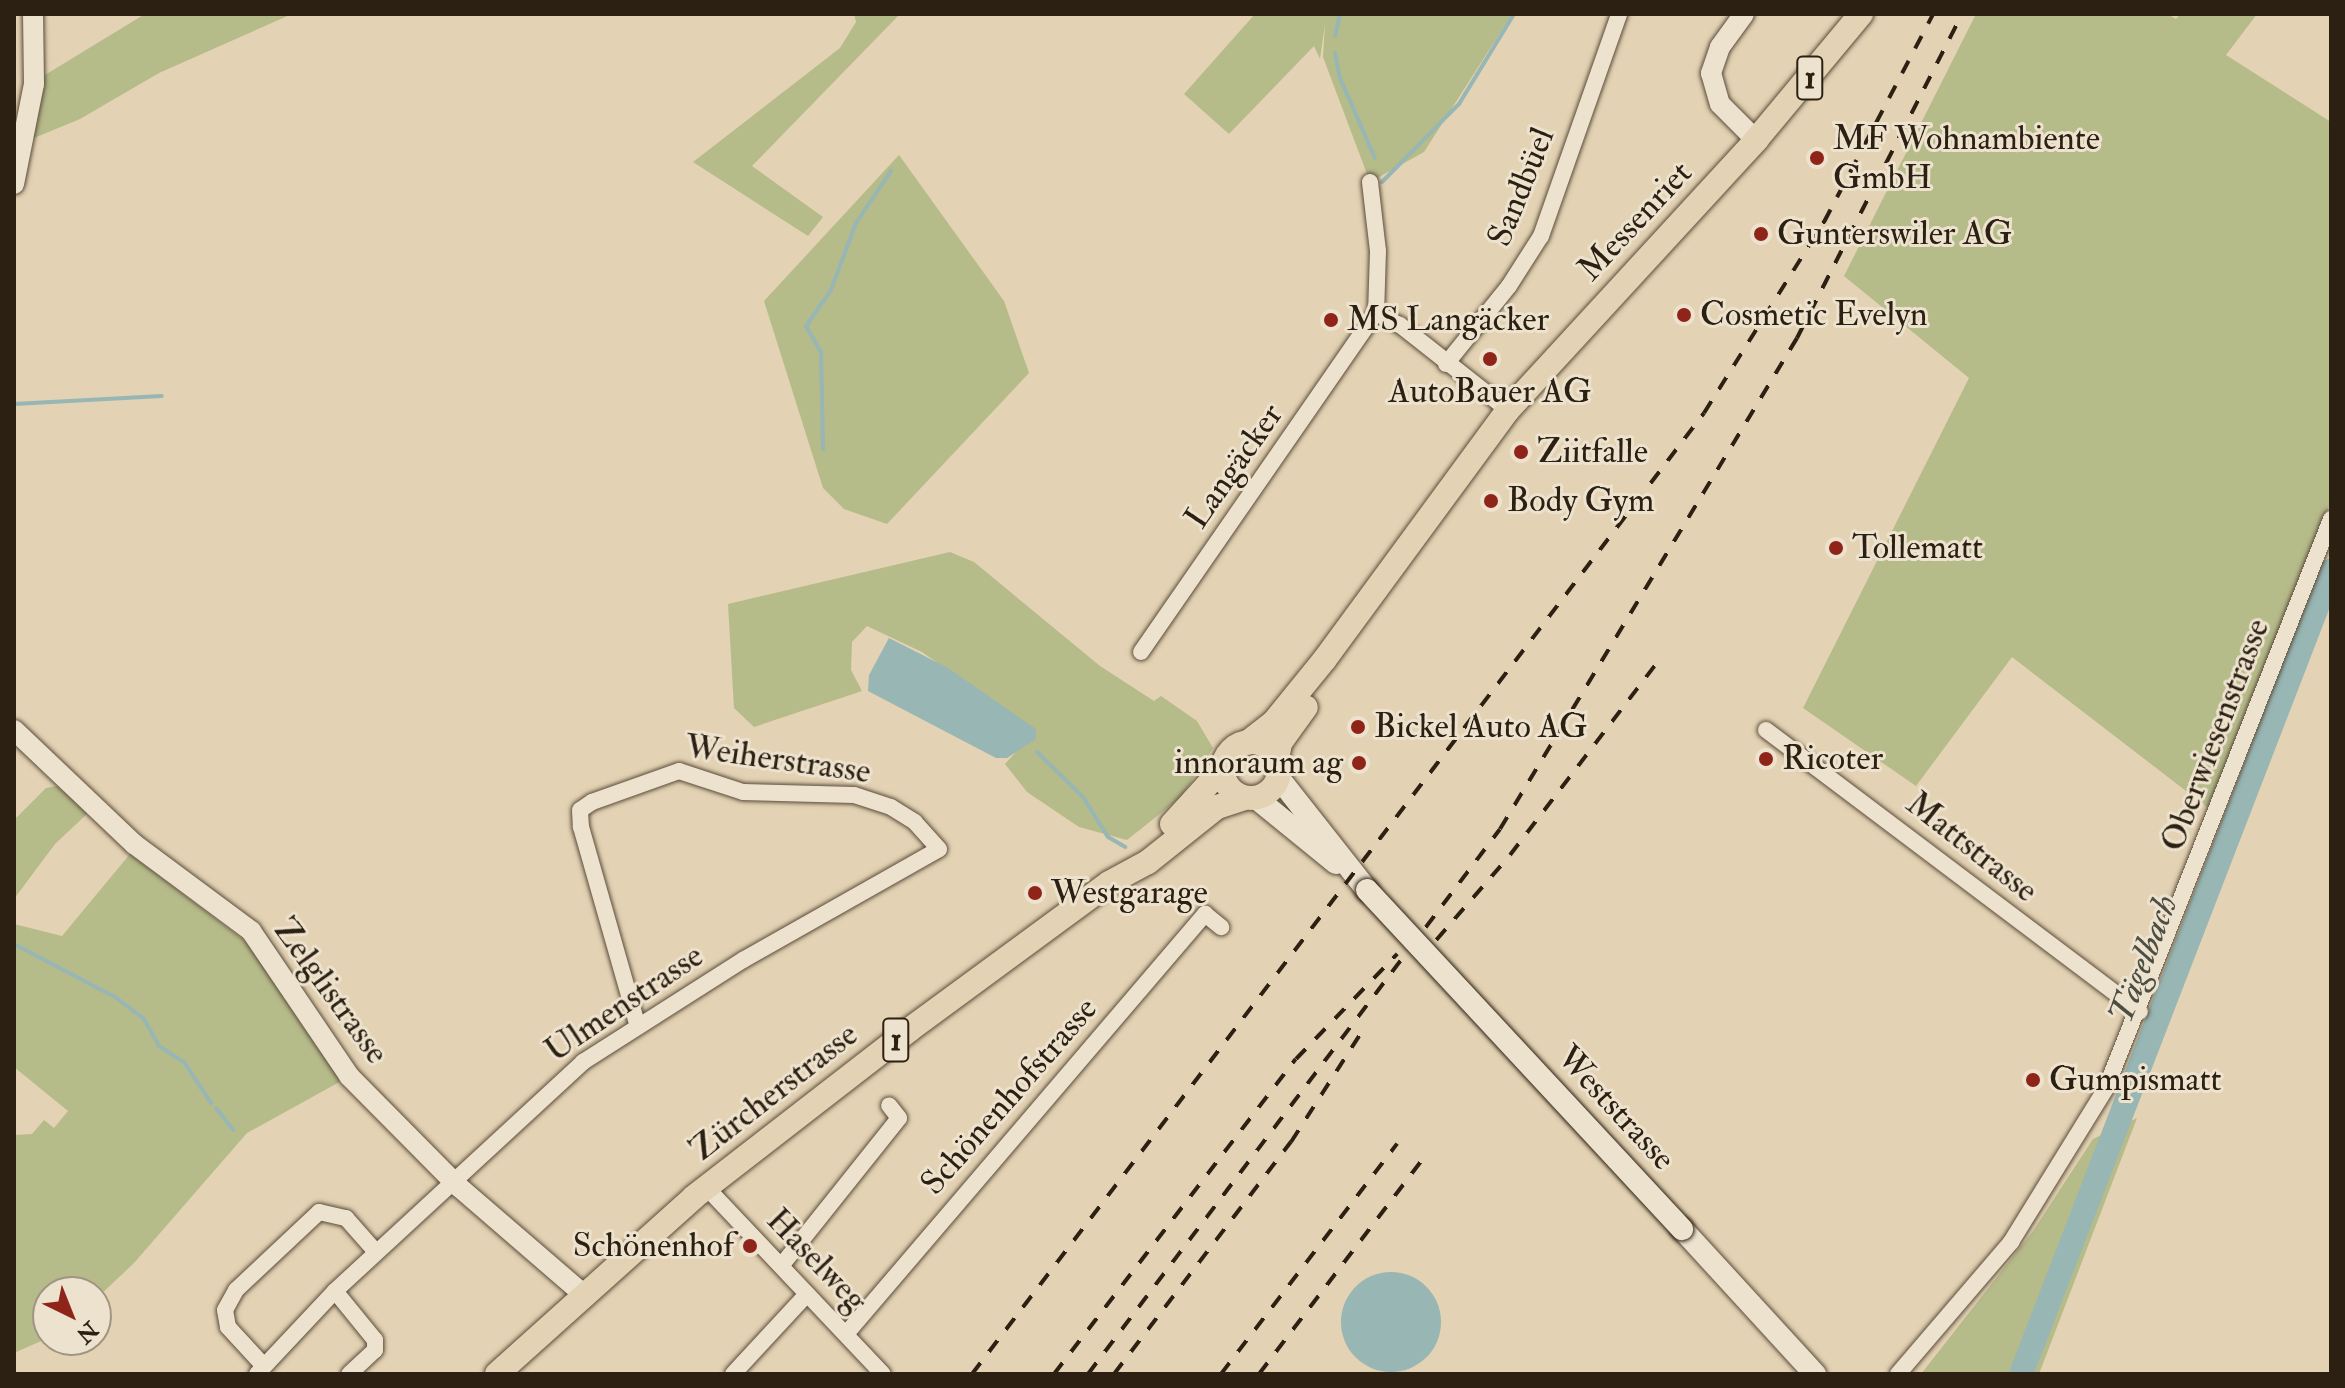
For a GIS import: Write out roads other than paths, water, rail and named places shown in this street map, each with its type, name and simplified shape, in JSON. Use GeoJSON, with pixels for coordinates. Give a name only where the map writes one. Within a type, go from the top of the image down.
{"type":"FeatureCollection","features":[{"type":"Feature","properties":{"kind":"main road","name":"Messenriet"},"geometry":{"type":"LineString","coordinates":[[1250,798],[1270,790],[1287,732],[1334,656],[1376,592],[1508,410],[1756,140],[1861,14]]}},
{"type":"Feature","properties":{"kind":"main road","name":"Messenriet"},"geometry":{"type":"LineString","coordinates":[[1223,768],[1228,754],[1273,723],[1334,656]]}},
{"type":"Feature","properties":{"kind":"main road"},"geometry":{"type":"LineString","coordinates":[[1247,743],[1265,746],[1277,768]]}},
{"type":"Feature","properties":{"kind":"main road"},"geometry":{"type":"LineString","coordinates":[[1223,768],[1230,790],[1250,798]]}},
{"type":"Feature","properties":{"kind":"main road","name":"Zürcherstrasse"},"geometry":{"type":"LineString","coordinates":[[497,1374],[706,1187],[1109,883],[1204,793],[1223,768]]}},
{"type":"Feature","properties":{"kind":"main road","name":"Weststrasse"},"geometry":{"type":"LineString","coordinates":[[1277,768],[1367,890]]}},
{"type":"Feature","properties":{"kind":"main road","name":"Weststrasse"},"geometry":{"type":"LineString","coordinates":[[1250,798],[1280,812],[1367,890],[1815,1374]]}},
{"type":"Feature","properties":{"kind":"main road","name":"Zürcherstrasse"},"geometry":{"type":"LineString","coordinates":[[1109,883],[1148,862],[1217,807],[1250,798]]}},
{"type":"Feature","properties":{"kind":"street"},"geometry":{"type":"LineString","coordinates":[[14,184],[34,84],[33,14]]}},
{"type":"Feature","properties":{"kind":"street","name":"Sandbüel"},"geometry":{"type":"LineString","coordinates":[[1446,364],[1509,286],[1541,236],[1619,14]]}},
{"type":"Feature","properties":{"kind":"street"},"geometry":{"type":"LineString","coordinates":[[1744,14],[1720,47],[1711,73],[1720,104],[1756,140]]}},
{"type":"Feature","properties":{"kind":"street"},"geometry":{"type":"LineString","coordinates":[[1370,182],[1378,251],[1376,313],[1508,410]]}},
{"type":"Feature","properties":{"kind":"street","name":"Langäcker"},"geometry":{"type":"LineString","coordinates":[[1141,652],[1376,313]]}},
{"type":"Feature","properties":{"kind":"street","name":"Oberwiesenstrasse"},"geometry":{"type":"LineString","coordinates":[[1898,1374],[1963,1303],[2043,1196],[2091,1118],[2140,1012],[2331,519]]}},
{"type":"Feature","properties":{"kind":"street","name":"Zelglistrasse"},"geometry":{"type":"LineString","coordinates":[[14,730],[134,844],[251,931],[344,1069],[453,1181],[583,1294]]}},
{"type":"Feature","properties":{"kind":"street","name":"Mattstrasse"},"geometry":{"type":"LineString","coordinates":[[1766,730],[2140,1012]]}},
{"type":"Feature","properties":{"kind":"street","name":"Weiherstrasse"},"geometry":{"type":"LineString","coordinates":[[637,1023],[581,827],[580,810],[592,802],[679,771],[743,792],[854,795],[891,807],[915,822],[939,849]]}},
{"type":"Feature","properties":{"kind":"street","name":"Ulmenstrasse"},"geometry":{"type":"LineString","coordinates":[[376,1252],[346,1218],[319,1212],[236,1290],[225,1310],[228,1327],[260,1369],[376,1252],[583,1062],[637,1023],[939,849]]}},
{"type":"Feature","properties":{"kind":"street","name":"Schönenhofstrasse"},"geometry":{"type":"LineString","coordinates":[[846,1334],[1205,914],[1221,927]]}},
{"type":"Feature","properties":{"kind":"street"},"geometry":{"type":"LineString","coordinates":[[781,1266],[899,1118],[889,1105]]}},
{"type":"Feature","properties":{"kind":"street","name":"Haselweg"},"geometry":{"type":"LineString","coordinates":[[706,1187],[883,1374]]}},
{"type":"Feature","properties":{"kind":"street"},"geometry":{"type":"LineString","coordinates":[[335,1291],[375,1340],[375,1350],[349,1374]]}},
{"type":"Feature","properties":{"kind":"street"},"geometry":{"type":"LineString","coordinates":[[733,1374],[807,1294]]}},
{"type":"Feature","properties":{"kind":"water"},"geometry":{"type":"Polygon","coordinates":[[[889,638],[948,668],[1036,729],[1036,739],[1007,758],[996,758],[868,691],[869,675],[889,638]]]}},
{"type":"Feature","properties":{"kind":"water"},"geometry":{"type":"Polygon","coordinates":[[[1391,1272],[1419,1280],[1433,1294],[1441,1322],[1433,1350],[1419,1364],[1391,1372],[1363,1364],[1349,1350],[1341,1322],[1349,1294],[1363,1280],[1391,1272]]]}},
{"type":"Feature","properties":{"kind":"waterway"},"geometry":{"type":"LineString","coordinates":[[1335,36],[1340,14]]}},
{"type":"Feature","properties":{"kind":"waterway"},"geometry":{"type":"LineString","coordinates":[[1382,182],[1459,104],[1514,14]]}},
{"type":"Feature","properties":{"kind":"waterway"},"geometry":{"type":"LineString","coordinates":[[1335,53],[1340,78],[1375,158]]}},
{"type":"Feature","properties":{"kind":"waterway"},"geometry":{"type":"LineString","coordinates":[[823,449],[821,352],[806,326],[831,290],[856,223],[891,171]]}},
{"type":"Feature","properties":{"kind":"waterway"},"geometry":{"type":"LineString","coordinates":[[14,404],[162,396]]}},
{"type":"Feature","properties":{"kind":"waterway","name":"Tägelbach"},"geometry":{"type":"LineString","coordinates":[[2021,1374],[2331,571]]}},
{"type":"Feature","properties":{"kind":"waterway"},"geometry":{"type":"LineString","coordinates":[[1037,752],[1083,797],[1108,837],[1125,847]]}},
{"type":"Feature","properties":{"kind":"waterway"},"geometry":{"type":"LineString","coordinates":[[14,944],[115,997],[144,1019],[159,1046],[184,1062],[211,1103]]}},
{"type":"Feature","properties":{"kind":"waterway"},"geometry":{"type":"LineString","coordinates":[[216,1108],[233,1130]]}},
{"type":"Feature","properties":{"kind":"railway"},"geometry":{"type":"LineString","coordinates":[[972,1374],[1704,413],[1824,222],[1933,14]]}},
{"type":"Feature","properties":{"kind":"railway"},"geometry":{"type":"LineString","coordinates":[[1088,1374],[1500,829],[1797,338],[1962,14]]}},
{"type":"Feature","properties":{"kind":"railway"},"geometry":{"type":"LineString","coordinates":[[1418,961],[1510,855],[1662,656]]}},
{"type":"Feature","properties":{"kind":"railway"},"geometry":{"type":"LineString","coordinates":[[1054,1374],[1296,1059],[1397,954]]}},
{"type":"Feature","properties":{"kind":"railway"},"geometry":{"type":"LineString","coordinates":[[1114,1374],[1291,1142],[1361,1033]]}},
{"type":"Feature","properties":{"kind":"railway"},"geometry":{"type":"LineString","coordinates":[[1221,1374],[1397,1144]]}},
{"type":"Feature","properties":{"kind":"railway"},"geometry":{"type":"LineString","coordinates":[[1259,1374],[1422,1160]]}},
{"type":"Feature","properties":{"kind":"place","name":"MF Wohnambiente GmbH"},"geometry":{"type":"Point","coordinates":[1817,158]}},
{"type":"Feature","properties":{"kind":"place","name":"Gunterswiler AG"},"geometry":{"type":"Point","coordinates":[1761,234]}},
{"type":"Feature","properties":{"kind":"place","name":"Cosmetic Evelyn"},"geometry":{"type":"Point","coordinates":[1684,315]}},
{"type":"Feature","properties":{"kind":"place","name":"MS Langäcker"},"geometry":{"type":"Point","coordinates":[1331,320]}},
{"type":"Feature","properties":{"kind":"place","name":"AutoBauer AG"},"geometry":{"type":"Point","coordinates":[1490,359]}},
{"type":"Feature","properties":{"kind":"place","name":"Ziitfalle"},"geometry":{"type":"Point","coordinates":[1521,452]}},
{"type":"Feature","properties":{"kind":"place","name":"Body Gym"},"geometry":{"type":"Point","coordinates":[1491,501]}},
{"type":"Feature","properties":{"kind":"place","name":"Tollematt"},"geometry":{"type":"Point","coordinates":[1836,548]}},
{"type":"Feature","properties":{"kind":"place","name":"Bickel Auto AG"},"geometry":{"type":"Point","coordinates":[1358,727]}},
{"type":"Feature","properties":{"kind":"place","name":"Ricoter"},"geometry":{"type":"Point","coordinates":[1766,759]}},
{"type":"Feature","properties":{"kind":"place","name":"innoraum ag"},"geometry":{"type":"Point","coordinates":[1359,763]}},
{"type":"Feature","properties":{"kind":"place","name":"Westgarage"},"geometry":{"type":"Point","coordinates":[1035,893]}},
{"type":"Feature","properties":{"kind":"place","name":"Gumpismatt"},"geometry":{"type":"Point","coordinates":[2033,1080]}},
{"type":"Feature","properties":{"kind":"place","name":"Schönenhof"},"geometry":{"type":"Point","coordinates":[750,1246]}}]}
